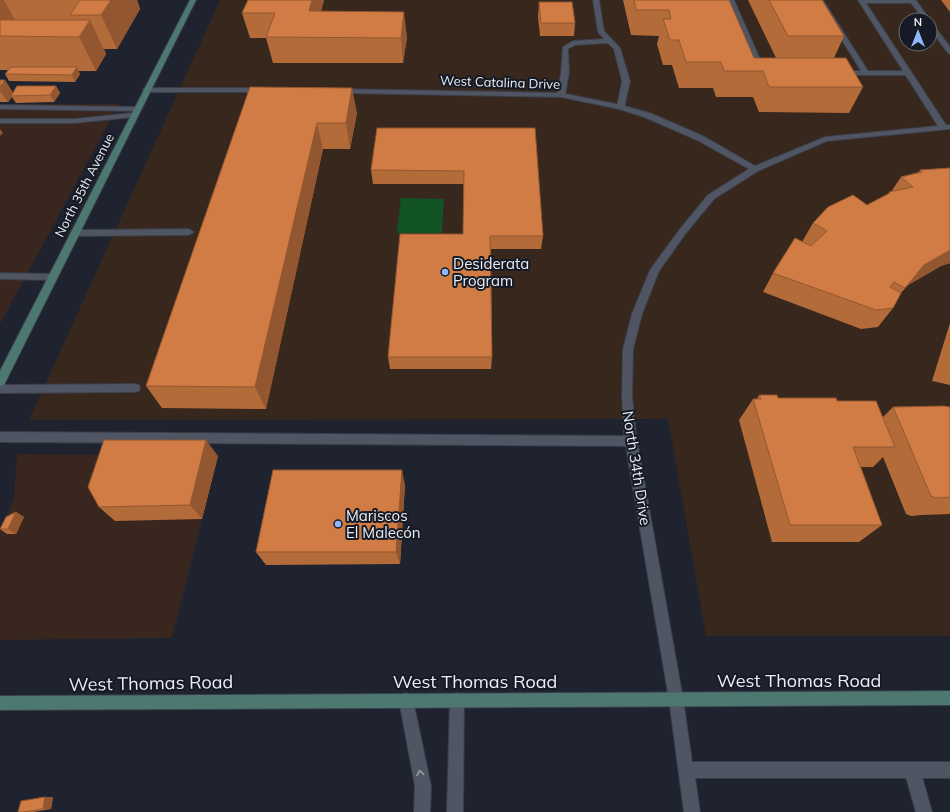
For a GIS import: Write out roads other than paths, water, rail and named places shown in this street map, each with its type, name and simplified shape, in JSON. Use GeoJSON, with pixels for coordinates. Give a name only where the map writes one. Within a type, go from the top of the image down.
{"type":"FeatureCollection","features":[{"type":"Feature","properties":{"kind":"main road","name":"North 35th Avenue"},"geometry":{"type":"LineString","coordinates":[[0,382],[193,0]]}},
{"type":"Feature","properties":{"kind":"main road","name":"West Thomas Road"},"geometry":{"type":"LineString","coordinates":[[0,703],[950,698]]}},
{"type":"Feature","properties":{"kind":"street"},"geometry":{"type":"LineString","coordinates":[[596,0],[601,32],[617,48],[626,81],[621,107]]}},
{"type":"Feature","properties":{"kind":"street"},"geometry":{"type":"LineString","coordinates":[[731,0],[760,67],[772,71]]}},
{"type":"Feature","properties":{"kind":"street"},"geometry":{"type":"LineString","coordinates":[[820,0],[866,73]]}},
{"type":"Feature","properties":{"kind":"street"},"geometry":{"type":"LineString","coordinates":[[861,0],[913,1],[921,12]]}},
{"type":"Feature","properties":{"kind":"street"},"geometry":{"type":"LineString","coordinates":[[861,0],[908,73],[947,127]]}},
{"type":"Feature","properties":{"kind":"street"},"geometry":{"type":"LineString","coordinates":[[938,35],[950,52]]}},
{"type":"Feature","properties":{"kind":"street"},"geometry":{"type":"LineString","coordinates":[[560,95],[565,73],[565,48],[573,43],[610,41]]}},
{"type":"Feature","properties":{"kind":"street"},"geometry":{"type":"LineString","coordinates":[[836,73],[908,73]]}},
{"type":"Feature","properties":{"kind":"street"},"geometry":{"type":"LineString","coordinates":[[148,90],[270,90]]}},
{"type":"Feature","properties":{"kind":"street","name":"West Catalina Drive"},"geometry":{"type":"LineString","coordinates":[[333,91],[560,95],[621,107],[647,115],[700,138],[755,169]]}},
{"type":"Feature","properties":{"kind":"street"},"geometry":{"type":"LineString","coordinates":[[0,107],[137,111]]}},
{"type":"Feature","properties":{"kind":"street"},"geometry":{"type":"LineString","coordinates":[[0,121],[75,121],[137,111]]}},
{"type":"Feature","properties":{"kind":"street"},"geometry":{"type":"LineString","coordinates":[[755,169],[825,139],[947,127]]}},
{"type":"Feature","properties":{"kind":"street","name":"North 34th Drive"},"geometry":{"type":"LineString","coordinates":[[692,812],[676,699],[631,441],[627,396],[628,350],[637,314],[655,270],[711,197],[755,169]]}},
{"type":"Feature","properties":{"kind":"street"},"geometry":{"type":"LineString","coordinates":[[76,233],[190,232]]}},
{"type":"Feature","properties":{"kind":"street"},"geometry":{"type":"LineString","coordinates":[[0,276],[53,277]]}},
{"type":"Feature","properties":{"kind":"street"},"geometry":{"type":"LineString","coordinates":[[0,389],[135,388]]}},
{"type":"Feature","properties":{"kind":"street"},"geometry":{"type":"LineString","coordinates":[[0,437],[631,441]]}},
{"type":"Feature","properties":{"kind":"street"},"geometry":{"type":"LineString","coordinates":[[406,700],[423,786],[422,812]]}},
{"type":"Feature","properties":{"kind":"street"},"geometry":{"type":"LineString","coordinates":[[455,812],[457,700]]}},
{"type":"Feature","properties":{"kind":"street"},"geometry":{"type":"LineString","coordinates":[[686,770],[950,770]]}},
{"type":"Feature","properties":{"kind":"street"},"geometry":{"type":"LineString","coordinates":[[912,770],[924,812]]}},
{"type":"Feature","properties":{"kind":"place","name":"Desiderata Program"},"geometry":{"type":"Point","coordinates":[445,272]}},
{"type":"Feature","properties":{"kind":"place","name":"Mariscos El Malecón"},"geometry":{"type":"Point","coordinates":[338,524]}}]}
